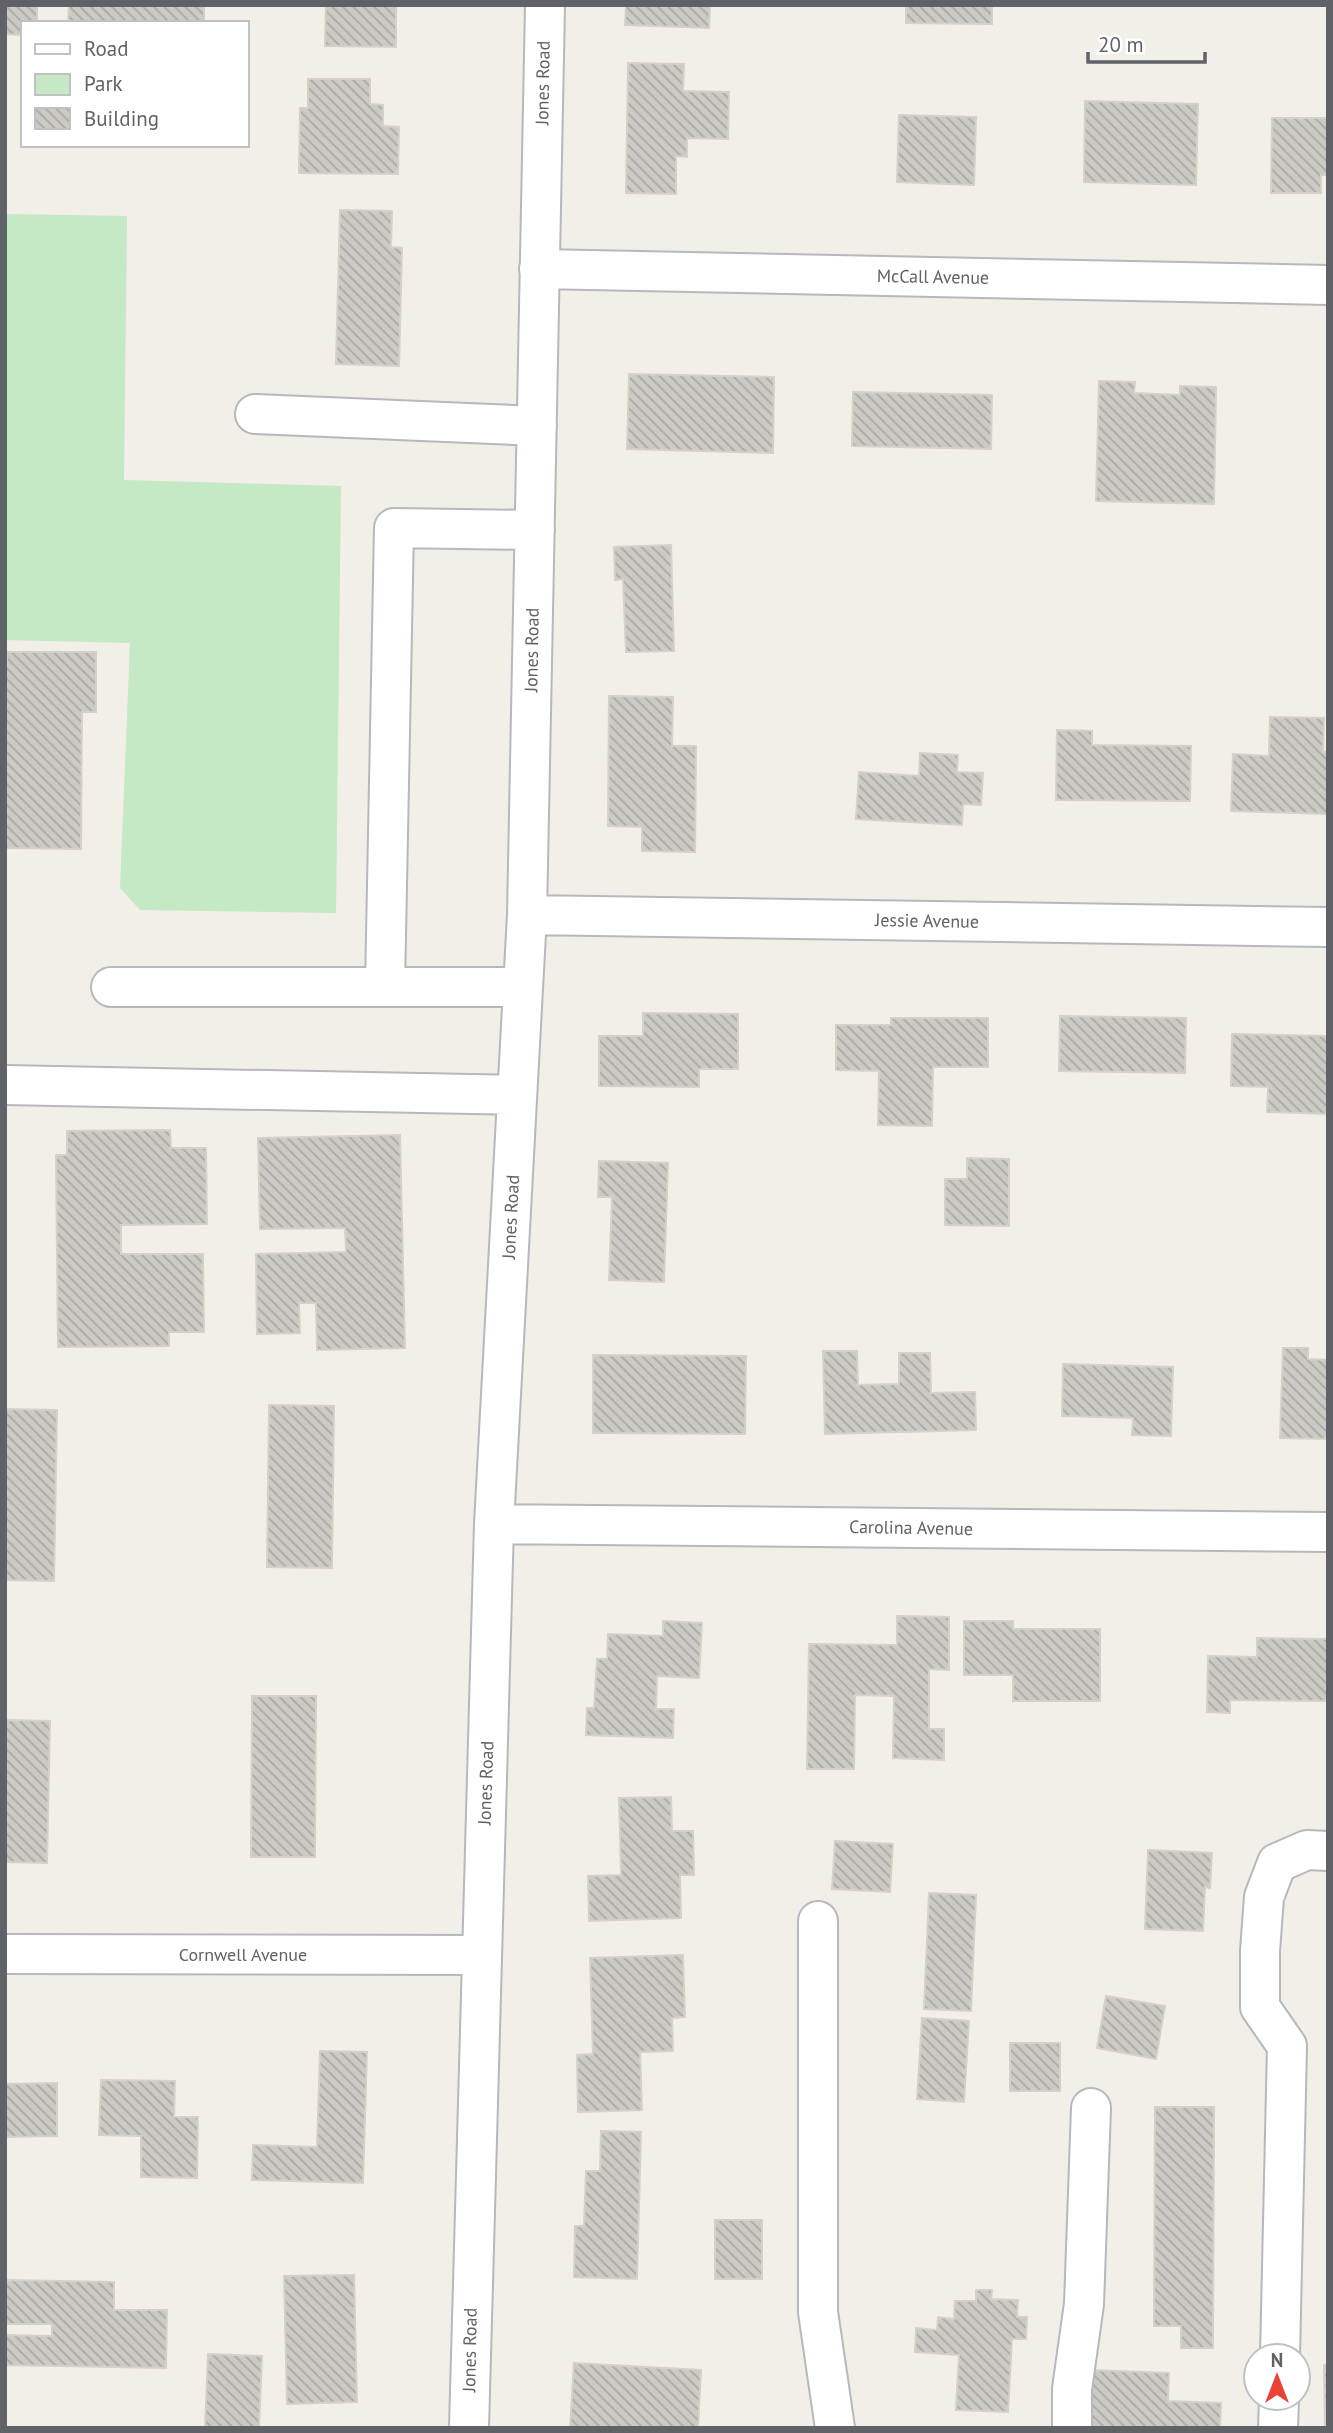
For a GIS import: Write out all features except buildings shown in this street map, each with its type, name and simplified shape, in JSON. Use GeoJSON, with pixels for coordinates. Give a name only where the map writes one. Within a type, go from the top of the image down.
{"type":"FeatureCollection","features":[{"type":"Feature","properties":{"kind":"street","name":"Jones Road"},"geometry":{"type":"LineString","coordinates":[[469,2428],[494,1524],[527,915],[545,5]]}},
{"type":"Feature","properties":{"kind":"street","name":"McCall Avenue"},"geometry":{"type":"LineString","coordinates":[[539,269],[1328,285]]}},
{"type":"Feature","properties":{"kind":"street"},"geometry":{"type":"LineString","coordinates":[[255,414],[537,426]]}},
{"type":"Feature","properties":{"kind":"street"},"geometry":{"type":"LineString","coordinates":[[385,987],[394,528],[535,530]]}},
{"type":"Feature","properties":{"kind":"street","name":"Jessie Avenue"},"geometry":{"type":"LineString","coordinates":[[527,915],[1328,927]]}},
{"type":"Feature","properties":{"kind":"street"},"geometry":{"type":"LineString","coordinates":[[111,987],[523,987]]}},
{"type":"Feature","properties":{"kind":"street"},"geometry":{"type":"LineString","coordinates":[[5,1085],[517,1095]]}},
{"type":"Feature","properties":{"kind":"street","name":"Carolina Avenue"},"geometry":{"type":"LineString","coordinates":[[494,1524],[1328,1532]]}},
{"type":"Feature","properties":{"kind":"street"},"geometry":{"type":"LineString","coordinates":[[1280,2342],[1287,2046],[1260,2007],[1264,1897],[1277,1863],[1307,1850],[1328,1851]]}},
{"type":"Feature","properties":{"kind":"street"},"geometry":{"type":"LineString","coordinates":[[818,1922],[818,2312],[835,2428]]}},
{"type":"Feature","properties":{"kind":"street","name":"Cornwell Avenue"},"geometry":{"type":"LineString","coordinates":[[5,1954],[480,1955]]}},
{"type":"Feature","properties":{"kind":"street"},"geometry":{"type":"LineString","coordinates":[[1072,2428],[1072,2389],[1084,2304],[1091,2108]]}},
{"type":"Feature","properties":{"kind":"green space"},"geometry":{"type":"Polygon","coordinates":[[[5,214],[127,216],[124,480],[341,486],[336,913],[140,910],[120,888],[130,643],[5,640],[5,214]]]}}]}
